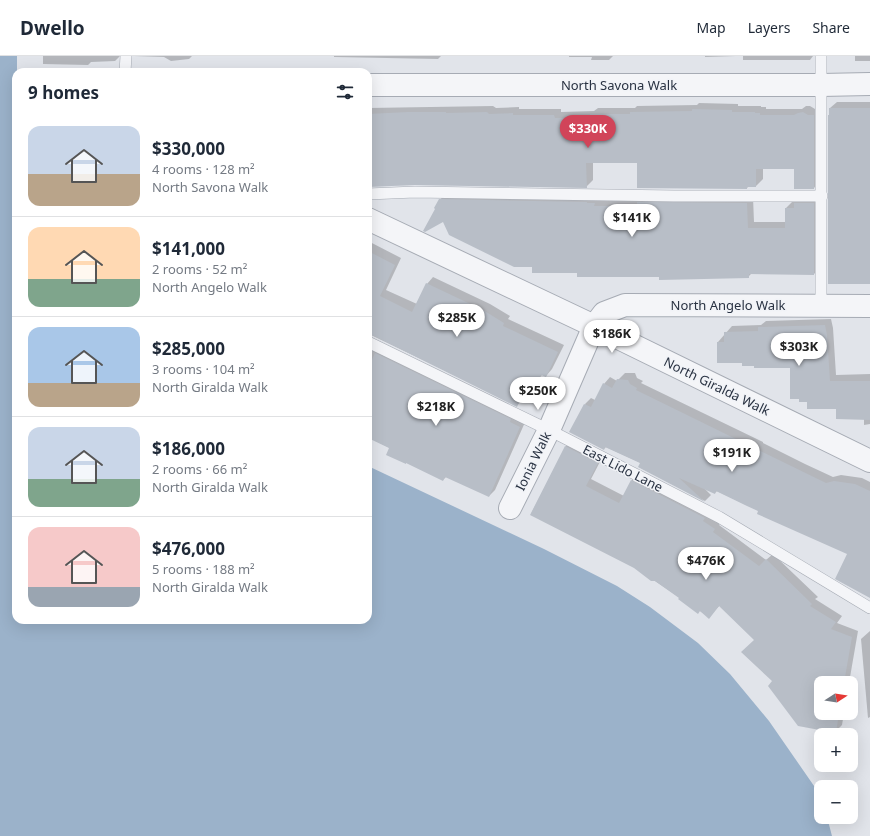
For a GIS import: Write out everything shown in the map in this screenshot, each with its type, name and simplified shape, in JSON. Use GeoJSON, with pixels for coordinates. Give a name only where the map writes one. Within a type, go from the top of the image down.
{"type":"FeatureCollection","features":[{"type":"Feature","properties":{"kind":"street","name":"North Savona Walk"},"geometry":{"type":"LineString","coordinates":[[372,85],[821,86],[870,84]]}},
{"type":"Feature","properties":{"kind":"street","name":"North Giralda Walk"},"geometry":{"type":"LineString","coordinates":[[372,221],[594,326],[870,461]]}},
{"type":"Feature","properties":{"kind":"street","name":"North Angelo Walk"},"geometry":{"type":"LineString","coordinates":[[594,326],[604,314],[624,305],[870,306]]}},
{"type":"Feature","properties":{"kind":"street","name":"Ionia Walk"},"geometry":{"type":"LineString","coordinates":[[510,508],[549,430],[594,326]]}},
{"type":"Feature","properties":{"kind":"lane"},"geometry":{"type":"LineString","coordinates":[[125,68],[126,56]]}},
{"type":"Feature","properties":{"kind":"lane"},"geometry":{"type":"LineString","coordinates":[[820,56],[822,196],[821,305]]}},
{"type":"Feature","properties":{"kind":"lane"},"geometry":{"type":"LineString","coordinates":[[372,194],[415,192],[674,196],[822,196]]}},
{"type":"Feature","properties":{"kind":"lane","name":"East Lido Lane"},"geometry":{"type":"LineString","coordinates":[[372,344],[549,430],[719,517],[870,608]]}},
{"type":"Feature","properties":{"kind":"water"},"geometry":{"type":"Polygon","coordinates":[[[0,56],[17,56],[17,68],[12,68],[12,624],[372,624],[372,468],[544,549],[617,586],[650,607],[698,643],[730,674],[769,721],[814,786],[814,824],[829,824],[832,836],[0,836],[0,56]]]}},
{"type":"Feature","properties":{"kind":"building"},"geometry":{"type":"Polygon","coordinates":[[[829,108],[870,108],[870,284],[828,284],[829,108]]]}},
{"type":"Feature","properties":{"kind":"building"},"geometry":{"type":"Polygon","coordinates":[[[692,109],[732,110],[732,112],[755,112],[760,113],[760,115],[794,115],[803,112],[808,115],[814,115],[814,189],[794,189],[794,169],[756,169],[756,187],[747,187],[747,189],[637,188],[637,163],[586,163],[587,188],[415,185],[372,187],[372,114],[408,112],[487,112],[489,114],[513,113],[513,115],[554,115],[555,118],[590,117],[590,114],[692,111],[692,109]]]}},
{"type":"Feature","properties":{"kind":"building"},"geometry":{"type":"Polygon","coordinates":[[[439,199],[587,202],[595,203],[594,206],[637,206],[637,202],[747,203],[748,228],[785,228],[785,208],[794,208],[794,203],[814,203],[814,275],[749,274],[749,278],[659,280],[659,277],[577,277],[577,273],[532,273],[532,267],[514,267],[449,235],[443,222],[425,232],[423,231],[439,199]]]}},
{"type":"Feature","properties":{"kind":"building"},"geometry":{"type":"Polygon","coordinates":[[[372,253],[395,265],[380,296],[412,312],[426,283],[483,310],[504,323],[503,326],[558,352],[546,377],[541,375],[538,381],[535,379],[529,392],[525,390],[517,407],[372,335],[372,253]]]}},
{"type":"Feature","properties":{"kind":"building"},"geometry":{"type":"Polygon","coordinates":[[[825,325],[830,381],[870,381],[870,420],[836,419],[836,409],[807,409],[807,402],[799,402],[799,399],[790,399],[790,368],[754,368],[754,366],[742,366],[742,363],[717,363],[717,342],[724,342],[724,332],[758,331],[758,327],[825,325]]]}},
{"type":"Feature","properties":{"kind":"building"},"geometry":{"type":"Polygon","coordinates":[[[375,353],[511,419],[510,422],[520,427],[489,497],[445,477],[443,481],[386,455],[389,448],[372,440],[372,360],[375,353]]]}},
{"type":"Feature","properties":{"kind":"building"},"geometry":{"type":"Polygon","coordinates":[[[617,379],[628,380],[630,384],[637,388],[636,390],[826,483],[834,481],[855,484],[870,491],[870,598],[835,579],[847,554],[757,514],[758,511],[716,491],[715,494],[679,478],[705,502],[638,467],[640,463],[605,447],[604,450],[569,432],[584,404],[591,407],[603,383],[612,388],[617,379]]]}},
{"type":"Feature","properties":{"kind":"building"},"geometry":{"type":"Polygon","coordinates":[[[565,446],[598,463],[586,486],[619,503],[631,480],[705,518],[703,521],[715,529],[713,532],[759,566],[766,559],[812,604],[810,606],[836,622],[831,629],[852,637],[845,676],[814,676],[814,720],[838,720],[837,728],[814,729],[798,726],[768,686],[772,681],[741,652],[754,640],[719,606],[709,619],[700,611],[698,614],[678,599],[679,598],[655,581],[651,581],[634,568],[530,515],[565,446]]]}}]}
